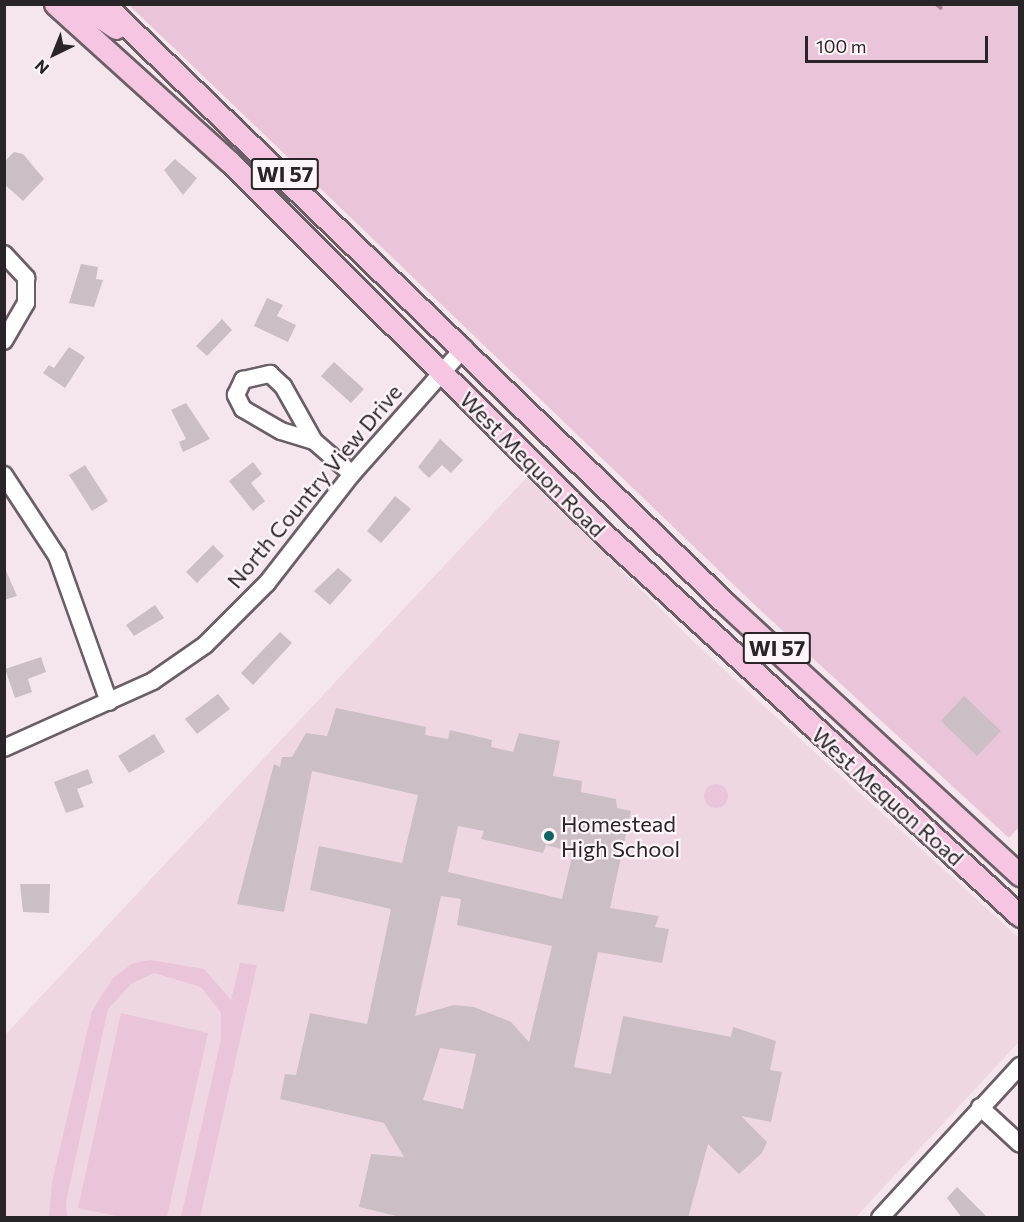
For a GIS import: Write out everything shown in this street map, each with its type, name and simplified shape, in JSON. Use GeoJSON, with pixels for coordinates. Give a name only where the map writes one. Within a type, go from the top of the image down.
{"type":"FeatureCollection","features":[{"type":"Feature","properties":{"kind":"main road","name":"West Mequon Road"},"geometry":{"type":"LineString","coordinates":[[55,4],[230,162],[606,536],[1020,916]]}},
{"type":"Feature","properties":{"kind":"main road"},"geometry":{"type":"LineString","coordinates":[[80,4],[141,39]]}},
{"type":"Feature","properties":{"kind":"main road","name":"West Mequon Road"},"geometry":{"type":"LineString","coordinates":[[104,4],[464,348],[726,604],[1020,875]]}},
{"type":"Feature","properties":{"kind":"street"},"geometry":{"type":"LineString","coordinates":[[4,254],[26,278],[26,303],[4,341]]}},
{"type":"Feature","properties":{"kind":"street","name":"North Country View Drive"},"geometry":{"type":"LineString","coordinates":[[4,748],[153,681],[204,645],[267,583],[352,474],[440,372],[464,348]]}},
{"type":"Feature","properties":{"kind":"street"},"geometry":{"type":"LineString","coordinates":[[314,441],[281,431],[243,409],[236,395],[243,380],[270,374],[283,386],[314,441],[352,474]]}},
{"type":"Feature","properties":{"kind":"street"},"geometry":{"type":"LineString","coordinates":[[4,475],[57,556],[109,702]]}},
{"type":"Feature","properties":{"kind":"street"},"geometry":{"type":"LineString","coordinates":[[880,1218],[1020,1066]]}},
{"type":"Feature","properties":{"kind":"street"},"geometry":{"type":"LineString","coordinates":[[980,1107],[1020,1144]]}},
{"type":"Feature","properties":{"kind":"shaded area"},"geometry":{"type":"Polygon","coordinates":[[[129,5],[1019,5],[1019,827],[1009,838],[758,608],[129,5]]]}},
{"type":"Feature","properties":{"kind":"shaded area","name":"Homestead High School"},"geometry":{"type":"Polygon","coordinates":[[[527,477],[697,645],[1019,938],[1019,1042],[856,1217],[5,1217],[4,1036],[527,477]]]}},
{"type":"Feature","properties":{"kind":"shaded area"},"geometry":{"type":"Polygon","coordinates":[[[716,784],[725,787],[728,796],[725,805],[716,808],[707,805],[704,796],[707,787],[716,784]]]}},
{"type":"Feature","properties":{"kind":"shaded area"},"geometry":{"type":"Polygon","coordinates":[[[150,960],[204,969],[231,1000],[240,963],[257,965],[200,1217],[181,1217],[221,1039],[221,1013],[201,987],[154,973],[131,984],[108,1009],[66,1202],[67,1217],[49,1217],[52,1182],[92,1011],[113,978],[133,963],[150,960]]]}},
{"type":"Feature","properties":{"kind":"shaded area"},"geometry":{"type":"Polygon","coordinates":[[[121,1013],[208,1033],[167,1217],[121,1217],[78,1208],[121,1013]]]}},
{"type":"Feature","properties":{"kind":"building"},"geometry":{"type":"Polygon","coordinates":[[[14,152],[23,154],[44,179],[23,201],[4,184],[4,162],[14,152]]]}},
{"type":"Feature","properties":{"kind":"building"},"geometry":{"type":"Polygon","coordinates":[[[175,159],[197,178],[183,195],[164,170],[175,159]]]}},
{"type":"Feature","properties":{"kind":"building"},"geometry":{"type":"Polygon","coordinates":[[[81,264],[98,267],[96,279],[103,280],[94,307],[69,303],[81,264]]]}},
{"type":"Feature","properties":{"kind":"building"},"geometry":{"type":"Polygon","coordinates":[[[267,298],[283,305],[277,316],[296,325],[288,342],[254,326],[267,298]]]}},
{"type":"Feature","properties":{"kind":"building"},"geometry":{"type":"Polygon","coordinates":[[[222,319],[232,330],[207,356],[196,346],[222,319]]]}},
{"type":"Feature","properties":{"kind":"building"},"geometry":{"type":"Polygon","coordinates":[[[69,347],[85,357],[65,388],[43,373],[49,365],[54,368],[69,347]]]}},
{"type":"Feature","properties":{"kind":"building"},"geometry":{"type":"Polygon","coordinates":[[[334,362],[364,389],[351,403],[321,376],[334,362]]]}},
{"type":"Feature","properties":{"kind":"building"},"geometry":{"type":"Polygon","coordinates":[[[186,403],[210,439],[183,452],[179,442],[186,439],[171,410],[186,403]]]}},
{"type":"Feature","properties":{"kind":"building"},"geometry":{"type":"Polygon","coordinates":[[[440,439],[463,460],[451,473],[442,465],[429,478],[418,467],[440,439]]]}},
{"type":"Feature","properties":{"kind":"building"},"geometry":{"type":"Polygon","coordinates":[[[253,462],[262,474],[251,483],[265,501],[253,511],[229,481],[253,462]]]}},
{"type":"Feature","properties":{"kind":"building"},"geometry":{"type":"Polygon","coordinates":[[[85,465],[108,501],[92,511],[69,475],[85,465]]]}},
{"type":"Feature","properties":{"kind":"building"},"geometry":{"type":"Polygon","coordinates":[[[395,496],[411,509],[381,543],[367,531],[395,496]]]}},
{"type":"Feature","properties":{"kind":"building"},"geometry":{"type":"Polygon","coordinates":[[[213,545],[224,556],[197,583],[186,572],[213,545]]]}},
{"type":"Feature","properties":{"kind":"building"},"geometry":{"type":"Polygon","coordinates":[[[4,566],[17,596],[4,600],[4,566]]]}},
{"type":"Feature","properties":{"kind":"building"},"geometry":{"type":"Polygon","coordinates":[[[338,568],[352,580],[330,605],[314,591],[338,568]]]}},
{"type":"Feature","properties":{"kind":"building"},"geometry":{"type":"Polygon","coordinates":[[[155,605],[164,618],[134,636],[126,625],[155,605]]]}},
{"type":"Feature","properties":{"kind":"building"},"geometry":{"type":"Polygon","coordinates":[[[280,632],[292,643],[253,685],[241,673],[280,632]]]}},
{"type":"Feature","properties":{"kind":"building"},"geometry":{"type":"Polygon","coordinates":[[[41,657],[46,672],[28,679],[32,692],[15,698],[5,669],[41,657]]]}},
{"type":"Feature","properties":{"kind":"building"},"geometry":{"type":"Polygon","coordinates":[[[218,694],[230,709],[197,734],[185,719],[218,694]]]}},
{"type":"Feature","properties":{"kind":"building"},"geometry":{"type":"Polygon","coordinates":[[[964,696],[1001,731],[977,756],[941,721],[964,696]]]}},
{"type":"Feature","properties":{"kind":"building"},"geometry":{"type":"Polygon","coordinates":[[[336,708],[426,727],[425,735],[448,739],[450,730],[492,740],[491,747],[513,752],[519,733],[560,741],[553,776],[582,781],[581,792],[616,799],[617,808],[631,811],[610,908],[659,916],[655,927],[669,929],[662,963],[598,952],[574,1067],[611,1074],[623,1016],[731,1037],[733,1027],[776,1041],[770,1070],[782,1072],[771,1122],[741,1116],[767,1142],[762,1153],[739,1174],[708,1144],[688,1218],[405,1218],[359,1207],[371,1154],[404,1157],[384,1123],[280,1099],[285,1074],[296,1075],[310,1013],[367,1024],[391,909],[310,890],[319,846],[402,863],[418,795],[312,771],[284,912],[237,904],[274,764],[280,767],[282,757],[292,757],[306,733],[327,736],[336,708]],[[458,826],[448,872],[562,899],[573,852],[546,845],[543,853],[481,839],[484,831],[458,826]],[[441,896],[415,1016],[454,1005],[474,1007],[511,1022],[529,1042],[552,946],[457,925],[461,899],[441,896]],[[440,1048],[423,1100],[463,1109],[476,1054],[440,1048]]]}},
{"type":"Feature","properties":{"kind":"building"},"geometry":{"type":"Polygon","coordinates":[[[154,734],[165,752],[129,773],[118,756],[154,734]]]}},
{"type":"Feature","properties":{"kind":"building"},"geometry":{"type":"Polygon","coordinates":[[[88,769],[93,783],[77,789],[84,807],[66,813],[54,782],[88,769]]]}},
{"type":"Feature","properties":{"kind":"building"},"geometry":{"type":"Polygon","coordinates":[[[20,884],[50,884],[49,913],[23,912],[20,884]]]}},
{"type":"Feature","properties":{"kind":"building"},"geometry":{"type":"Polygon","coordinates":[[[957,1187],[988,1218],[962,1218],[947,1198],[957,1187]]]}},
{"type":"Feature","properties":{"kind":"waterway"},"geometry":{"type":"LineString","coordinates":[[936,4],[941,8]]}},
{"type":"Feature","properties":{"kind":"place","name":"Homestead High School"},"geometry":{"type":"Point","coordinates":[549,836]}}]}
